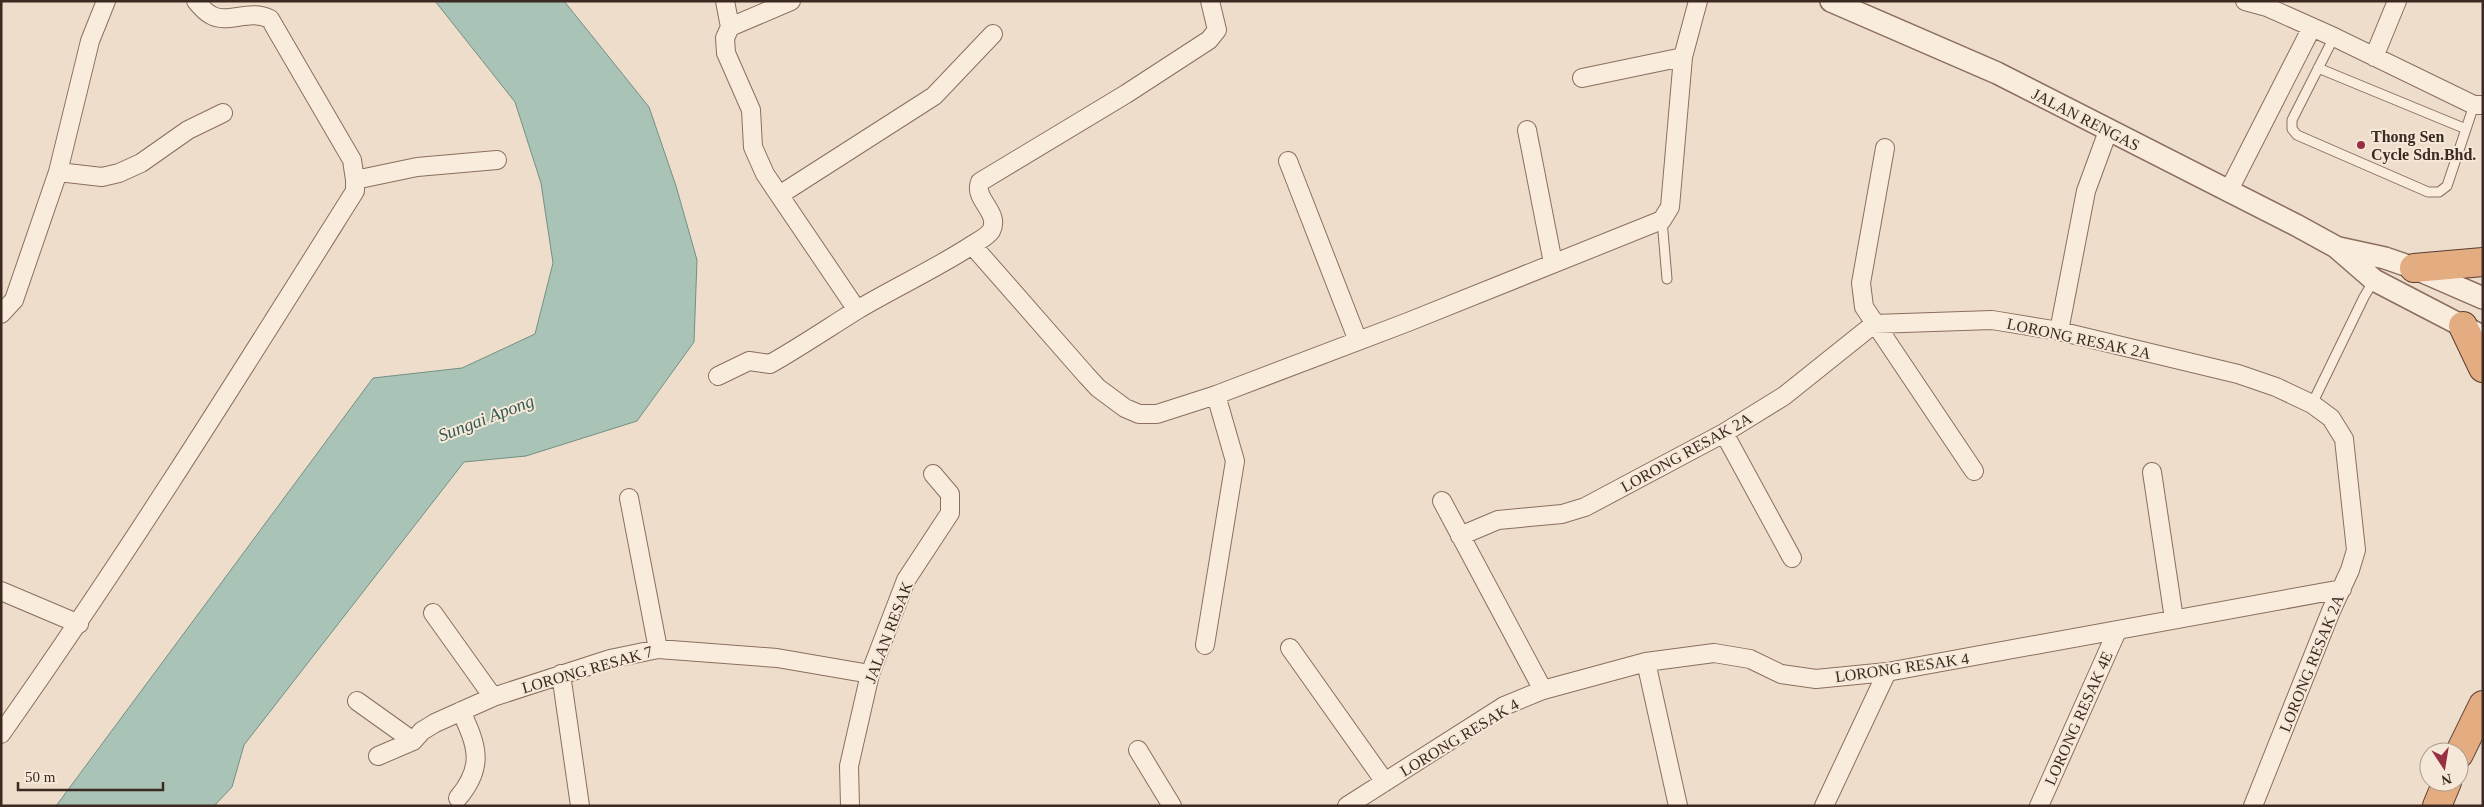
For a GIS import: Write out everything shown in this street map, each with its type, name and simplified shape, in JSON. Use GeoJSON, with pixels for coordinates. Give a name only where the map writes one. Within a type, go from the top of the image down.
{"type":"FeatureCollection","features":[{"type":"Feature","properties":{"kind":"highway"},"geometry":{"type":"LineString","coordinates":[[2414,268],[2483,262]]}},
{"type":"Feature","properties":{"kind":"highway"},"geometry":{"type":"LineString","coordinates":[[2473,331],[2483,368]]}},
{"type":"Feature","properties":{"kind":"highway"},"geometry":{"type":"LineString","coordinates":[[2464,742],[2483,687]]}},
{"type":"Feature","properties":{"kind":"highway"},"geometry":{"type":"LineString","coordinates":[[2464,742],[2483,705]]}},
{"type":"Feature","properties":{"kind":"highway"},"geometry":{"type":"LineString","coordinates":[[2437,806],[2443,792]]}},
{"type":"Feature","properties":{"kind":"street"},"geometry":{"type":"LineString","coordinates":[[1,314],[14,300],[58,172],[90,41],[106,1]]}},
{"type":"Feature","properties":{"kind":"street"},"geometry":{"type":"LineString","coordinates":[[1,734],[79,624],[262,340],[354,191],[356,180],[352,160],[270,19],[253,13],[219,18],[210,15],[196,1]]}},
{"type":"Feature","properties":{"kind":"street"},"geometry":{"type":"LineString","coordinates":[[725,1],[730,27],[725,38],[726,53],[751,110],[753,147],[765,174],[781,194],[857,310]]}},
{"type":"Feature","properties":{"kind":"street"},"geometry":{"type":"LineString","coordinates":[[730,27],[791,1]]}},
{"type":"Feature","properties":{"kind":"street"},"geometry":{"type":"LineString","coordinates":[[718,376],[749,361],[770,364],[857,310],[985,236],[993,224],[991,213],[980,195],[978,188],[980,182],[1126,94],[1209,40],[1217,30],[1210,1]]}},
{"type":"Feature","properties":{"kind":"street"},"geometry":{"type":"LineString","coordinates":[[972,245],[1098,388],[1125,408],[1139,414],[1157,414],[1216,395],[1358,342],[1662,220],[1670,207],[1683,57],[1698,1]]}},
{"type":"Feature","properties":{"kind":"street","name":"JALAN RENGAS"},"geometry":{"type":"LineString","coordinates":[[1831,1],[1997,73],[2336,247],[2374,280],[2473,331]]}},
{"type":"Feature","properties":{"kind":"street"},"geometry":{"type":"LineString","coordinates":[[2245,1],[2267,7],[2312,27],[2478,105]]}},
{"type":"Feature","properties":{"kind":"street"},"geometry":{"type":"LineString","coordinates":[[2374,56],[2397,1]]}},
{"type":"Feature","properties":{"kind":"street"},"geometry":{"type":"LineString","coordinates":[[2228,192],[2312,27]]}},
{"type":"Feature","properties":{"kind":"street"},"geometry":{"type":"LineString","coordinates":[[781,194],[934,96],[993,34]]}},
{"type":"Feature","properties":{"kind":"street"},"geometry":{"type":"LineString","coordinates":[[1582,78],[1683,57]]}},
{"type":"Feature","properties":{"kind":"street"},"geometry":{"type":"LineString","coordinates":[[58,172],[102,177],[119,173],[141,163],[188,130],[223,112]]}},
{"type":"Feature","properties":{"kind":"street"},"geometry":{"type":"LineString","coordinates":[[1527,130],[1553,263]]}},
{"type":"Feature","properties":{"kind":"street"},"geometry":{"type":"LineString","coordinates":[[2059,331],[2086,192],[2108,131]]}},
{"type":"Feature","properties":{"kind":"street"},"geometry":{"type":"LineString","coordinates":[[1885,148],[1861,283],[1864,307],[1974,471]]}},
{"type":"Feature","properties":{"kind":"street"},"geometry":{"type":"LineString","coordinates":[[356,180],[417,167],[497,160]]}},
{"type":"Feature","properties":{"kind":"street"},"geometry":{"type":"LineString","coordinates":[[1288,160],[1358,342]]}},
{"type":"Feature","properties":{"kind":"street","name":"JALAN RENGAS"},"geometry":{"type":"LineString","coordinates":[[2336,247],[2385,258],[2414,268],[2483,298]]}},
{"type":"Feature","properties":{"kind":"street","name":"LORONG RESAK 2A"},"geometry":{"type":"LineString","coordinates":[[1460,536],[1498,520],[1562,514],[1585,507],[1724,432],[1784,396],[1874,324],[1992,320],[2059,331],[2238,374],[2312,404],[2332,418],[2344,439],[2356,550],[2350,570],[2253,806]]}},
{"type":"Feature","properties":{"kind":"street"},"geometry":{"type":"LineString","coordinates":[[1205,646],[1235,461],[1216,395]]}},
{"type":"Feature","properties":{"kind":"street"},"geometry":{"type":"LineString","coordinates":[[1724,432],[1792,558]]}},
{"type":"Feature","properties":{"kind":"street"},"geometry":{"type":"LineString","coordinates":[[2152,472],[2174,619]]}},
{"type":"Feature","properties":{"kind":"street","name":"JALAN RESAK"},"geometry":{"type":"LineString","coordinates":[[850,806],[849,766],[870,674],[906,580],[950,513],[950,494],[933,474]]}},
{"type":"Feature","properties":{"kind":"street"},"geometry":{"type":"LineString","coordinates":[[629,498],[658,649]]}},
{"type":"Feature","properties":{"kind":"street"},"geometry":{"type":"LineString","coordinates":[[1442,501],[1543,690]]}},
{"type":"Feature","properties":{"kind":"street","name":"LORONG RESAK 4"},"geometry":{"type":"LineString","coordinates":[[1347,806],[1504,706],[1543,690],[1646,662],[1714,654],[1750,659],[1781,674],[1816,679],[1887,672],[2342,589]]}},
{"type":"Feature","properties":{"kind":"street"},"geometry":{"type":"LineString","coordinates":[[1,591],[79,624]]}},
{"type":"Feature","properties":{"kind":"street"},"geometry":{"type":"LineString","coordinates":[[433,613],[493,697]]}},
{"type":"Feature","properties":{"kind":"street","name":"LORONG RESAK 4E"},"geometry":{"type":"LineString","coordinates":[[2039,806],[2117,630]]}},
{"type":"Feature","properties":{"kind":"street"},"geometry":{"type":"LineString","coordinates":[[1290,648],[1385,782]]}},
{"type":"Feature","properties":{"kind":"street","name":"LORONG RESAK 7"},"geometry":{"type":"LineString","coordinates":[[378,756],[413,741],[422,731],[493,697],[561,674],[658,649],[777,658],[870,674]]}},
{"type":"Feature","properties":{"kind":"street"},"geometry":{"type":"LineString","coordinates":[[1646,662],[1678,806]]}},
{"type":"Feature","properties":{"kind":"street"},"geometry":{"type":"LineString","coordinates":[[1824,806],[1887,672]]}},
{"type":"Feature","properties":{"kind":"street"},"geometry":{"type":"LineString","coordinates":[[561,674],[580,806]]}},
{"type":"Feature","properties":{"kind":"street"},"geometry":{"type":"LineString","coordinates":[[357,701],[413,741]]}},
{"type":"Feature","properties":{"kind":"street"},"geometry":{"type":"LineString","coordinates":[[458,798],[467,788],[477,765],[474,740],[461,711]]}},
{"type":"Feature","properties":{"kind":"street"},"geometry":{"type":"LineString","coordinates":[[1138,750],[1172,806]]}},
{"type":"Feature","properties":{"kind":"lane"},"geometry":{"type":"LineString","coordinates":[[2334,37],[2292,120],[2292,129],[2297,135],[2428,192],[2439,192],[2447,186],[2466,129],[2478,105]]}},
{"type":"Feature","properties":{"kind":"lane"},"geometry":{"type":"LineString","coordinates":[[2318,68],[2466,129]]}},
{"type":"Feature","properties":{"kind":"lane"},"geometry":{"type":"LineString","coordinates":[[1662,220],[1667,279]]}},
{"type":"Feature","properties":{"kind":"lane"},"geometry":{"type":"LineString","coordinates":[[2312,404],[2374,280]]}},
{"type":"Feature","properties":{"kind":"water","name":"Sungai Apong"},"geometry":{"type":"Polygon","coordinates":[[[435,1],[564,1],[649,107],[676,186],[697,260],[694,342],[637,421],[526,456],[464,462],[244,745],[232,787],[214,806],[56,806],[373,378],[462,368],[535,334],[553,263],[541,183],[515,102],[435,1]]]}},
{"type":"Feature","properties":{"kind":"place","name":"Thong Sen Cycle Sdn.Bhd."},"geometry":{"type":"Point","coordinates":[2361,145]}}]}
